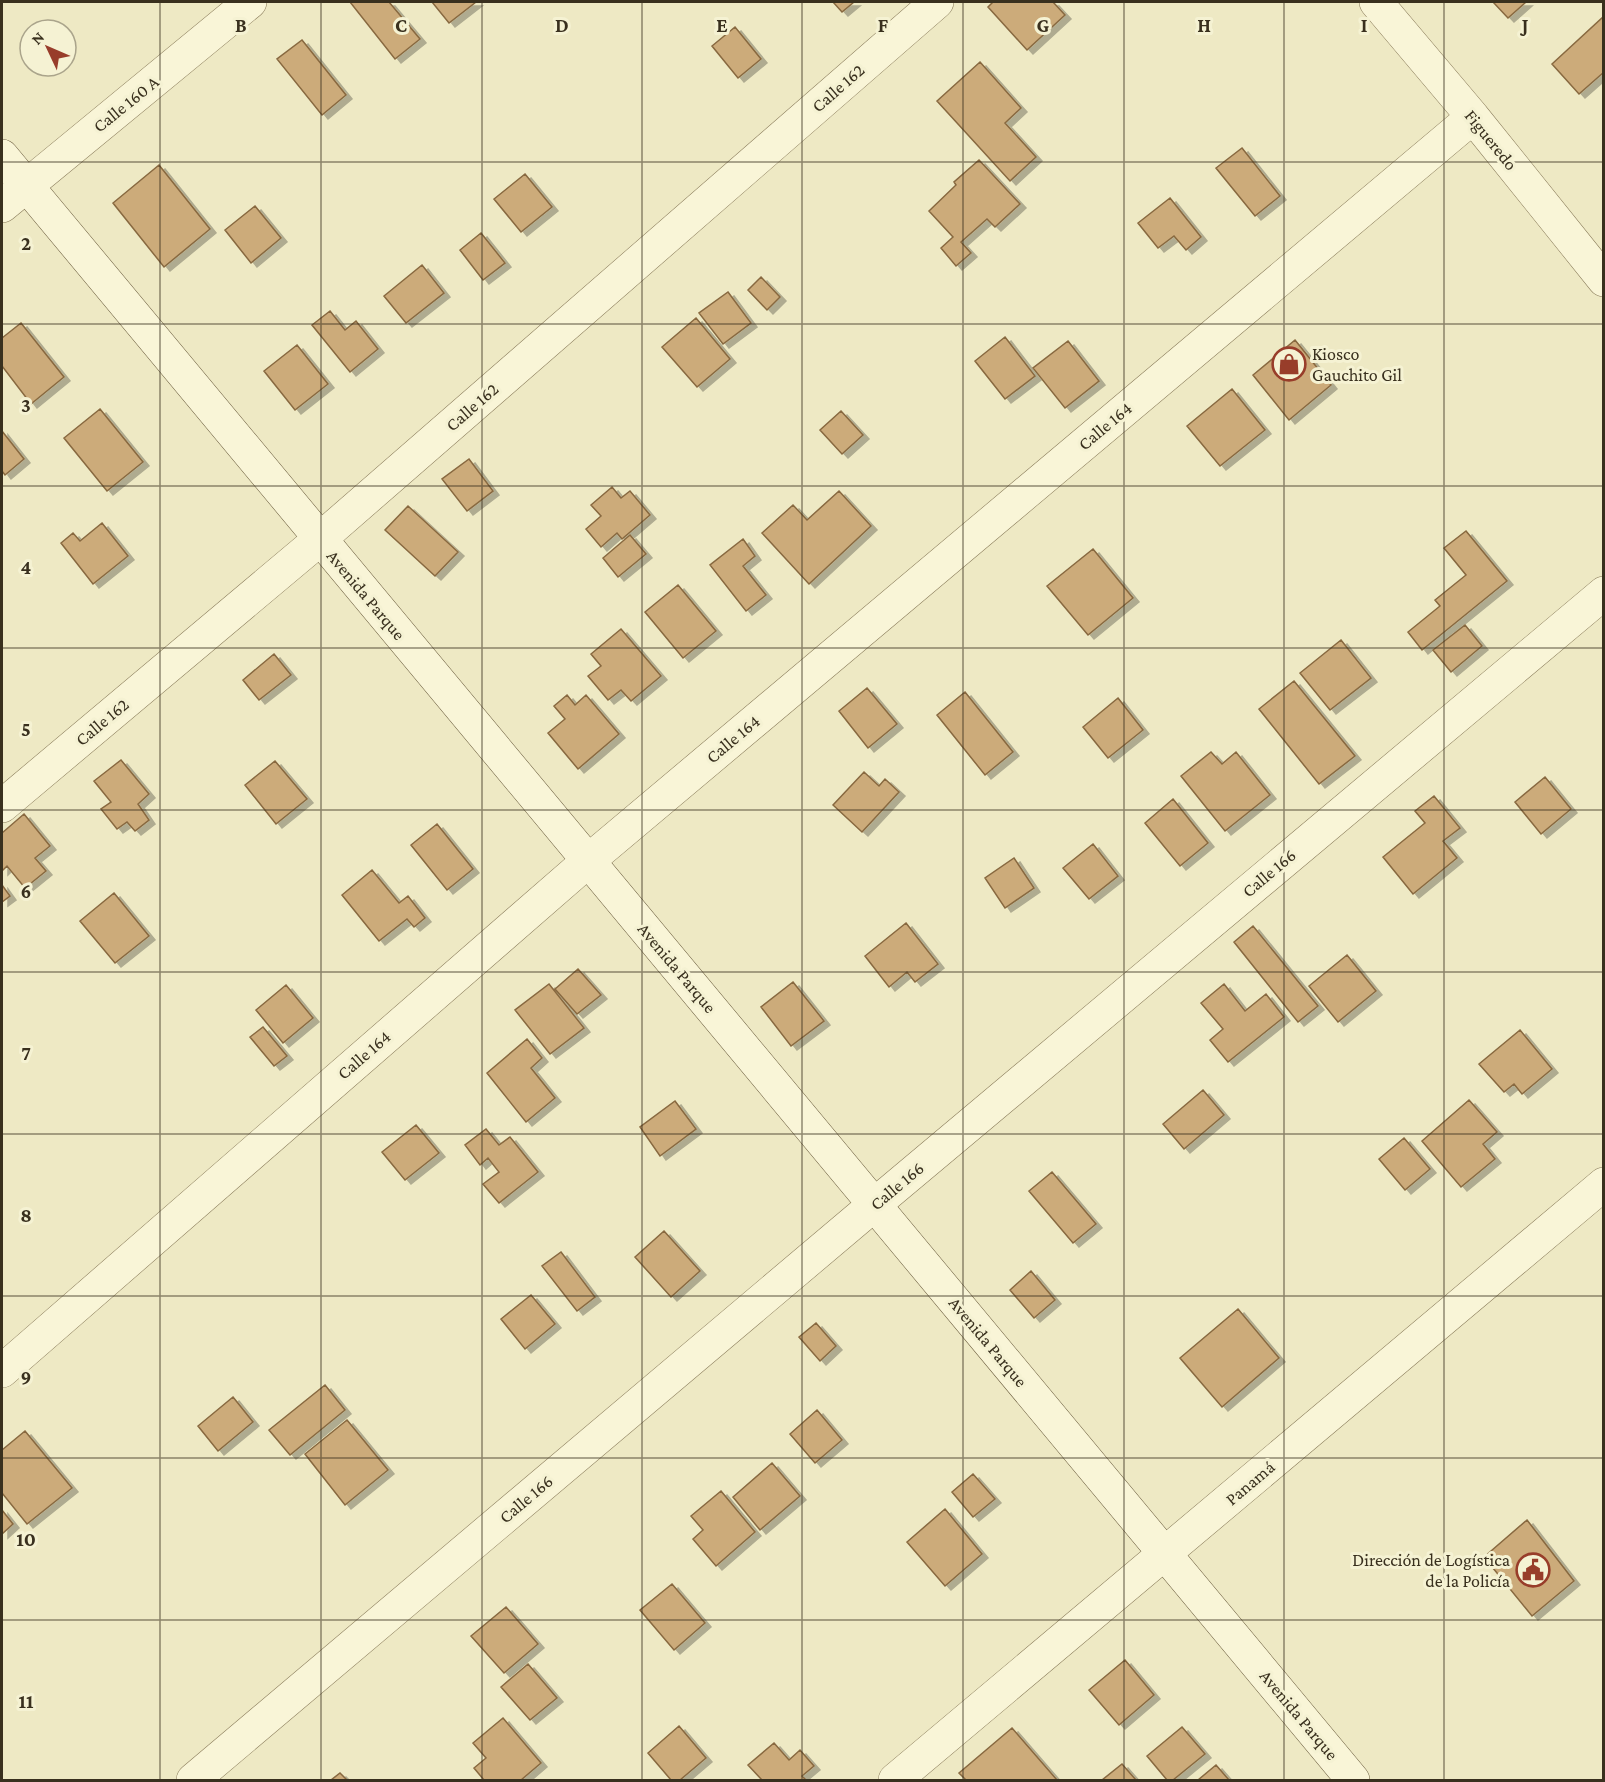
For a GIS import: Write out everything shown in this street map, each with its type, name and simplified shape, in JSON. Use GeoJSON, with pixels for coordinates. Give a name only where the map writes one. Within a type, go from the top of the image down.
{"type":"FeatureCollection","features":[{"type":"Feature","properties":{"kind":"street","name":"Calle 160 A"},"geometry":{"type":"LineString","coordinates":[[2,206],[250,2]]}},
{"type":"Feature","properties":{"kind":"street","name":"Calle 162"},"geometry":{"type":"LineString","coordinates":[[2,806],[320,539],[937,2]]}},
{"type":"Feature","properties":{"kind":"street","name":"Figueredo"},"geometry":{"type":"LineString","coordinates":[[1376,2],[1473,117],[1604,280]]}},
{"type":"Feature","properties":{"kind":"street","name":"Calle 164"},"geometry":{"type":"LineString","coordinates":[[2,1371],[588,861],[1473,117]]}},
{"type":"Feature","properties":{"kind":"street","name":"Avenida Parque"},"geometry":{"type":"LineString","coordinates":[[2,156],[1353,1780]]}},
{"type":"Feature","properties":{"kind":"street","name":"Calle 166"},"geometry":{"type":"LineString","coordinates":[[193,1780],[1604,593]]}},
{"type":"Feature","properties":{"kind":"street","name":"Panamá"},"geometry":{"type":"LineString","coordinates":[[895,1780],[1604,1184]]}},
{"type":"Feature","properties":{"kind":"building"},"geometry":{"type":"Polygon","coordinates":[[[350,2],[389,2],[420,39],[395,59],[350,2]]]}},
{"type":"Feature","properties":{"kind":"building"},"geometry":{"type":"Polygon","coordinates":[[[432,2],[476,2],[449,23],[432,2]]]}},
{"type":"Feature","properties":{"kind":"building"},"geometry":{"type":"Polygon","coordinates":[[[833,2],[854,2],[842,12],[833,2]]]}},
{"type":"Feature","properties":{"kind":"building"},"geometry":{"type":"Polygon","coordinates":[[[993,2],[1053,2],[1065,15],[1027,50],[988,7],[993,2]]]}},
{"type":"Feature","properties":{"kind":"building"},"geometry":{"type":"Polygon","coordinates":[[[1493,2],[1526,2],[1508,18],[1493,2]]]}},
{"type":"Feature","properties":{"kind":"building"},"geometry":{"type":"Polygon","coordinates":[[[1603,17],[1604,72],[1579,94],[1552,64],[1603,17]]]}},
{"type":"Feature","properties":{"kind":"building"},"geometry":{"type":"Polygon","coordinates":[[[735,27],[761,59],[738,78],[712,46],[735,27]]]}},
{"type":"Feature","properties":{"kind":"building"},"geometry":{"type":"Polygon","coordinates":[[[302,40],[346,95],[322,115],[277,59],[302,40]]]}},
{"type":"Feature","properties":{"kind":"building"},"geometry":{"type":"Polygon","coordinates":[[[980,62],[1021,108],[1005,123],[1036,157],[1010,181],[937,101],[980,62]]]}},
{"type":"Feature","properties":{"kind":"building"},"geometry":{"type":"Polygon","coordinates":[[[1242,148],[1280,196],[1255,216],[1216,168],[1242,148]]]}},
{"type":"Feature","properties":{"kind":"building"},"geometry":{"type":"Polygon","coordinates":[[[979,160],[1020,204],[995,227],[987,219],[961,242],[971,253],[956,266],[941,248],[953,237],[929,211],[956,185],[954,182],[979,160]]]}},
{"type":"Feature","properties":{"kind":"building"},"geometry":{"type":"Polygon","coordinates":[[[159,165],[210,229],[164,267],[113,203],[159,165]]]}},
{"type":"Feature","properties":{"kind":"building"},"geometry":{"type":"Polygon","coordinates":[[[525,174],[552,207],[521,232],[494,199],[525,174]]]}},
{"type":"Feature","properties":{"kind":"building"},"geometry":{"type":"Polygon","coordinates":[[[1170,198],[1201,237],[1186,250],[1174,236],[1158,248],[1138,223],[1170,198]]]}},
{"type":"Feature","properties":{"kind":"building"},"geometry":{"type":"Polygon","coordinates":[[[255,206],[281,238],[251,263],[225,230],[255,206]]]}},
{"type":"Feature","properties":{"kind":"building"},"geometry":{"type":"Polygon","coordinates":[[[481,233],[505,263],[483,280],[460,250],[481,233]]]}},
{"type":"Feature","properties":{"kind":"building"},"geometry":{"type":"Polygon","coordinates":[[[422,265],[444,293],[406,323],[384,296],[422,265]]]}},
{"type":"Feature","properties":{"kind":"building"},"geometry":{"type":"Polygon","coordinates":[[[761,277],[780,297],[767,310],[748,290],[761,277]]]}},
{"type":"Feature","properties":{"kind":"building"},"geometry":{"type":"Polygon","coordinates":[[[728,292],[751,323],[723,344],[699,313],[728,292]]]}},
{"type":"Feature","properties":{"kind":"building"},"geometry":{"type":"Polygon","coordinates":[[[330,311],[345,330],[356,321],[378,349],[350,372],[312,325],[330,311]]]}},
{"type":"Feature","properties":{"kind":"building"},"geometry":{"type":"Polygon","coordinates":[[[696,318],[730,359],[697,387],[662,347],[696,318]]]}},
{"type":"Feature","properties":{"kind":"building"},"geometry":{"type":"Polygon","coordinates":[[[21,323],[64,377],[31,404],[2,366],[2,338],[21,323]]]}},
{"type":"Feature","properties":{"kind":"building"},"geometry":{"type":"Polygon","coordinates":[[[1005,337],[1035,376],[1005,399],[975,361],[1005,337]]]}},
{"type":"Feature","properties":{"kind":"building"},"geometry":{"type":"Polygon","coordinates":[[[1295,340],[1331,385],[1289,420],[1253,375],[1295,340]]]}},
{"type":"Feature","properties":{"kind":"building"},"geometry":{"type":"Polygon","coordinates":[[[1068,341],[1099,381],[1065,408],[1033,368],[1068,341]]]}},
{"type":"Feature","properties":{"kind":"building"},"geometry":{"type":"Polygon","coordinates":[[[297,345],[328,384],[295,410],[264,371],[297,345]]]}},
{"type":"Feature","properties":{"kind":"building"},"geometry":{"type":"Polygon","coordinates":[[[1232,389],[1265,430],[1220,466],[1187,426],[1232,389]]]}},
{"type":"Feature","properties":{"kind":"building"},"geometry":{"type":"Polygon","coordinates":[[[100,409],[143,462],[107,491],[64,438],[100,409]]]}},
{"type":"Feature","properties":{"kind":"building"},"geometry":{"type":"Polygon","coordinates":[[[841,411],[863,435],[842,454],[820,430],[841,411]]]}},
{"type":"Feature","properties":{"kind":"building"},"geometry":{"type":"Polygon","coordinates":[[[2,431],[24,459],[5,475],[2,471],[2,431]]]}},
{"type":"Feature","properties":{"kind":"building"},"geometry":{"type":"Polygon","coordinates":[[[469,459],[493,491],[467,511],[442,479],[469,459]]]}},
{"type":"Feature","properties":{"kind":"building"},"geometry":{"type":"Polygon","coordinates":[[[612,487],[621,498],[630,491],[650,515],[622,539],[617,533],[601,547],[586,529],[601,516],[591,505],[612,487]]]}},
{"type":"Feature","properties":{"kind":"building"},"geometry":{"type":"Polygon","coordinates":[[[839,491],[871,526],[809,584],[762,533],[793,505],[807,520],[839,491]]]}},
{"type":"Feature","properties":{"kind":"building"},"geometry":{"type":"Polygon","coordinates":[[[408,506],[458,552],[435,576],[385,530],[408,506]]]}},
{"type":"Feature","properties":{"kind":"building"},"geometry":{"type":"Polygon","coordinates":[[[102,523],[128,556],[93,584],[61,543],[73,533],[80,541],[102,523]]]}},
{"type":"Feature","properties":{"kind":"building"},"geometry":{"type":"Polygon","coordinates":[[[1466,531],[1507,581],[1422,650],[1408,632],[1440,606],[1435,600],[1466,575],[1444,548],[1466,531]]]}},
{"type":"Feature","properties":{"kind":"building"},"geometry":{"type":"Polygon","coordinates":[[[630,535],[646,554],[618,577],[603,558],[630,535]]]}},
{"type":"Feature","properties":{"kind":"building"},"geometry":{"type":"Polygon","coordinates":[[[743,539],[755,556],[743,566],[766,595],[746,611],[710,565],[743,539]]]}},
{"type":"Feature","properties":{"kind":"building"},"geometry":{"type":"Polygon","coordinates":[[[1093,549],[1133,598],[1088,635],[1047,586],[1093,549]]]}},
{"type":"Feature","properties":{"kind":"building"},"geometry":{"type":"Polygon","coordinates":[[[678,585],[716,631],[683,658],[645,612],[678,585]]]}},
{"type":"Feature","properties":{"kind":"building"},"geometry":{"type":"Polygon","coordinates":[[[1465,625],[1482,646],[1451,672],[1433,650],[1465,625]]]}},
{"type":"Feature","properties":{"kind":"building"},"geometry":{"type":"Polygon","coordinates":[[[621,629],[661,676],[631,701],[621,690],[608,700],[588,676],[601,666],[591,654],[621,629]]]}},
{"type":"Feature","properties":{"kind":"building"},"geometry":{"type":"Polygon","coordinates":[[[1341,640],[1371,678],[1330,710],[1300,673],[1341,640]]]}},
{"type":"Feature","properties":{"kind":"building"},"geometry":{"type":"Polygon","coordinates":[[[274,654],[291,675],[259,700],[243,680],[274,654]]]}},
{"type":"Feature","properties":{"kind":"building"},"geometry":{"type":"Polygon","coordinates":[[[1294,681],[1355,756],[1319,784],[1259,709],[1294,681]]]}},
{"type":"Feature","properties":{"kind":"building"},"geometry":{"type":"Polygon","coordinates":[[[867,688],[897,724],[868,748],[839,711],[867,688]]]}},
{"type":"Feature","properties":{"kind":"building"},"geometry":{"type":"Polygon","coordinates":[[[965,692],[1013,752],[985,775],[937,715],[965,692]]]}},
{"type":"Feature","properties":{"kind":"building"},"geometry":{"type":"Polygon","coordinates":[[[567,695],[575,705],[586,695],[619,734],[578,769],[548,733],[565,719],[554,706],[567,695]]]}},
{"type":"Feature","properties":{"kind":"building"},"geometry":{"type":"Polygon","coordinates":[[[1118,698],[1143,730],[1108,758],[1083,727],[1118,698]]]}},
{"type":"Feature","properties":{"kind":"building"},"geometry":{"type":"Polygon","coordinates":[[[1211,752],[1222,764],[1236,752],[1270,795],[1225,831],[1181,776],[1211,752]]]}},
{"type":"Feature","properties":{"kind":"building"},"geometry":{"type":"Polygon","coordinates":[[[121,760],[149,794],[138,804],[149,820],[135,831],[127,822],[117,829],[101,809],[111,802],[94,781],[121,760]]]}},
{"type":"Feature","properties":{"kind":"building"},"geometry":{"type":"Polygon","coordinates":[[[275,761],[307,799],[276,824],[245,785],[275,761]]]}},
{"type":"Feature","properties":{"kind":"building"},"geometry":{"type":"Polygon","coordinates":[[[864,772],[879,786],[885,779],[899,792],[862,832],[833,805],[864,772]]]}},
{"type":"Feature","properties":{"kind":"building"},"geometry":{"type":"Polygon","coordinates":[[[1545,777],[1571,809],[1541,834],[1515,802],[1545,777]]]}},
{"type":"Feature","properties":{"kind":"building"},"geometry":{"type":"Polygon","coordinates":[[[1434,796],[1460,828],[1443,841],[1457,858],[1413,894],[1383,857],[1425,823],[1415,811],[1434,796]]]}},
{"type":"Feature","properties":{"kind":"building"},"geometry":{"type":"Polygon","coordinates":[[[1173,799],[1208,843],[1180,866],[1145,823],[1173,799]]]}},
{"type":"Feature","properties":{"kind":"building"},"geometry":{"type":"Polygon","coordinates":[[[24,814],[50,846],[35,858],[46,871],[25,888],[7,866],[2,871],[2,833],[24,814]]]}},
{"type":"Feature","properties":{"kind":"building"},"geometry":{"type":"Polygon","coordinates":[[[437,824],[473,869],[447,890],[411,845],[437,824]]]}},
{"type":"Feature","properties":{"kind":"building"},"geometry":{"type":"Polygon","coordinates":[[[1093,844],[1118,876],[1089,899],[1063,868],[1093,844]]]}},
{"type":"Feature","properties":{"kind":"building"},"geometry":{"type":"Polygon","coordinates":[[[1014,858],[1034,888],[1005,908],[985,878],[1014,858]]]}},
{"type":"Feature","properties":{"kind":"building"},"geometry":{"type":"Polygon","coordinates":[[[372,870],[399,903],[408,896],[425,918],[414,927],[407,919],[379,941],[342,895],[372,870]]]}},
{"type":"Feature","properties":{"kind":"building"},"geometry":{"type":"Polygon","coordinates":[[[2,885],[10,896],[2,902],[2,885]]]}},
{"type":"Feature","properties":{"kind":"building"},"geometry":{"type":"Polygon","coordinates":[[[114,893],[149,936],[115,963],[80,921],[114,893]]]}},
{"type":"Feature","properties":{"kind":"building"},"geometry":{"type":"Polygon","coordinates":[[[906,923],[938,964],[915,982],[907,972],[889,987],[865,956],[906,923]]]}},
{"type":"Feature","properties":{"kind":"building"},"geometry":{"type":"Polygon","coordinates":[[[1253,926],[1318,1006],[1298,1022],[1234,942],[1253,926]]]}},
{"type":"Feature","properties":{"kind":"building"},"geometry":{"type":"Polygon","coordinates":[[[1347,955],[1376,991],[1338,1022],[1309,986],[1347,955]]]}},
{"type":"Feature","properties":{"kind":"building"},"geometry":{"type":"Polygon","coordinates":[[[578,969],[601,995],[577,1014],[555,989],[578,969]]]}},
{"type":"Feature","properties":{"kind":"building"},"geometry":{"type":"Polygon","coordinates":[[[793,982],[824,1021],[791,1046],[761,1007],[793,982]]]}},
{"type":"Feature","properties":{"kind":"building"},"geometry":{"type":"Polygon","coordinates":[[[549,984],[584,1028],[550,1054],[515,1010],[549,984]]]}},
{"type":"Feature","properties":{"kind":"building"},"geometry":{"type":"Polygon","coordinates":[[[1224,984],[1245,1011],[1266,994],[1284,1017],[1228,1062],[1210,1040],[1223,1029],[1201,1003],[1224,984]]]}},
{"type":"Feature","properties":{"kind":"building"},"geometry":{"type":"Polygon","coordinates":[[[286,985],[313,1018],[283,1043],[256,1010],[286,985]]]}},
{"type":"Feature","properties":{"kind":"building"},"geometry":{"type":"Polygon","coordinates":[[[263,1027],[287,1056],[274,1066],[250,1037],[263,1027]]]}},
{"type":"Feature","properties":{"kind":"building"},"geometry":{"type":"Polygon","coordinates":[[[1520,1030],[1552,1069],[1522,1094],[1514,1084],[1504,1092],[1479,1064],[1520,1030]]]}},
{"type":"Feature","properties":{"kind":"building"},"geometry":{"type":"Polygon","coordinates":[[[527,1039],[542,1058],[531,1068],[555,1098],[526,1122],[487,1073],[527,1039]]]}},
{"type":"Feature","properties":{"kind":"building"},"geometry":{"type":"Polygon","coordinates":[[[1203,1090],[1224,1115],[1184,1149],[1163,1124],[1203,1090]]]}},
{"type":"Feature","properties":{"kind":"building"},"geometry":{"type":"Polygon","coordinates":[[[1469,1100],[1497,1132],[1483,1144],[1495,1159],[1461,1187],[1422,1141],[1469,1100]]]}},
{"type":"Feature","properties":{"kind":"building"},"geometry":{"type":"Polygon","coordinates":[[[675,1101],[696,1129],[660,1156],[640,1127],[675,1101]]]}},
{"type":"Feature","properties":{"kind":"building"},"geometry":{"type":"Polygon","coordinates":[[[416,1125],[439,1153],[405,1180],[382,1152],[416,1125]]]}},
{"type":"Feature","properties":{"kind":"building"},"geometry":{"type":"Polygon","coordinates":[[[486,1129],[499,1145],[510,1137],[538,1172],[499,1203],[483,1184],[499,1172],[488,1158],[480,1165],[465,1145],[486,1129]]]}},
{"type":"Feature","properties":{"kind":"building"},"geometry":{"type":"Polygon","coordinates":[[[1404,1138],[1430,1169],[1405,1190],[1379,1159],[1404,1138]]]}},
{"type":"Feature","properties":{"kind":"building"},"geometry":{"type":"Polygon","coordinates":[[[1052,1172],[1096,1224],[1073,1243],[1029,1191],[1052,1172]]]}},
{"type":"Feature","properties":{"kind":"building"},"geometry":{"type":"Polygon","coordinates":[[[664,1231],[700,1271],[671,1297],[635,1257],[664,1231]]]}},
{"type":"Feature","properties":{"kind":"building"},"geometry":{"type":"Polygon","coordinates":[[[561,1252],[595,1297],[577,1311],[542,1266],[561,1252]]]}},
{"type":"Feature","properties":{"kind":"building"},"geometry":{"type":"Polygon","coordinates":[[[1031,1271],[1055,1300],[1034,1318],[1010,1290],[1031,1271]]]}},
{"type":"Feature","properties":{"kind":"building"},"geometry":{"type":"Polygon","coordinates":[[[531,1295],[555,1324],[525,1349],[501,1319],[531,1295]]]}},
{"type":"Feature","properties":{"kind":"building"},"geometry":{"type":"Polygon","coordinates":[[[1238,1309],[1279,1358],[1222,1407],[1180,1358],[1238,1309]]]}},
{"type":"Feature","properties":{"kind":"building"},"geometry":{"type":"Polygon","coordinates":[[[816,1323],[836,1346],[820,1361],[799,1337],[816,1323]]]}},
{"type":"Feature","properties":{"kind":"building"},"geometry":{"type":"Polygon","coordinates":[[[325,1385],[345,1410],[290,1455],[269,1430],[325,1385]]]}},
{"type":"Feature","properties":{"kind":"building"},"geometry":{"type":"Polygon","coordinates":[[[233,1397],[253,1422],[218,1451],[198,1426],[233,1397]]]}},
{"type":"Feature","properties":{"kind":"building"},"geometry":{"type":"Polygon","coordinates":[[[817,1410],[842,1440],[815,1463],[790,1434],[817,1410]]]}},
{"type":"Feature","properties":{"kind":"building"},"geometry":{"type":"Polygon","coordinates":[[[347,1420],[388,1470],[345,1505],[305,1454],[347,1420]]]}},
{"type":"Feature","properties":{"kind":"building"},"geometry":{"type":"Polygon","coordinates":[[[25,1431],[72,1488],[27,1524],[2,1493],[2,1450],[25,1431]]]}},
{"type":"Feature","properties":{"kind":"building"},"geometry":{"type":"Polygon","coordinates":[[[772,1463],[800,1496],[760,1530],[733,1497],[772,1463]]]}},
{"type":"Feature","properties":{"kind":"building"},"geometry":{"type":"Polygon","coordinates":[[[973,1474],[995,1499],[973,1517],[952,1492],[973,1474]]]}},
{"type":"Feature","properties":{"kind":"building"},"geometry":{"type":"Polygon","coordinates":[[[721,1491],[755,1532],[716,1566],[693,1539],[703,1530],[691,1516],[721,1491]]]}},
{"type":"Feature","properties":{"kind":"building"},"geometry":{"type":"Polygon","coordinates":[[[945,1509],[982,1554],[945,1586],[907,1542],[945,1509]]]}},
{"type":"Feature","properties":{"kind":"building"},"geometry":{"type":"Polygon","coordinates":[[[2,1510],[13,1524],[2,1534],[2,1510]]]}},
{"type":"Feature","properties":{"kind":"building"},"geometry":{"type":"Polygon","coordinates":[[[1527,1520],[1574,1581],[1532,1616],[1484,1557],[1527,1520]]]}},
{"type":"Feature","properties":{"kind":"building"},"geometry":{"type":"Polygon","coordinates":[[[672,1584],[705,1623],[674,1650],[640,1610],[672,1584]]]}},
{"type":"Feature","properties":{"kind":"building"},"geometry":{"type":"Polygon","coordinates":[[[506,1607],[538,1644],[504,1673],[471,1636],[506,1607]]]}},
{"type":"Feature","properties":{"kind":"building"},"geometry":{"type":"Polygon","coordinates":[[[1125,1660],[1154,1695],[1119,1725],[1089,1690],[1125,1660]]]}},
{"type":"Feature","properties":{"kind":"building"},"geometry":{"type":"Polygon","coordinates":[[[528,1664],[557,1698],[530,1720],[501,1687],[528,1664]]]}},
{"type":"Feature","properties":{"kind":"building"},"geometry":{"type":"Polygon","coordinates":[[[503,1718],[541,1763],[521,1780],[484,1780],[474,1768],[486,1758],[473,1743],[503,1718]]]}},
{"type":"Feature","properties":{"kind":"building"},"geometry":{"type":"Polygon","coordinates":[[[679,1726],[706,1758],[680,1780],[671,1780],[648,1753],[679,1726]]]}},
{"type":"Feature","properties":{"kind":"building"},"geometry":{"type":"Polygon","coordinates":[[[1182,1727],[1205,1754],[1173,1780],[1167,1780],[1147,1756],[1182,1727]]]}},
{"type":"Feature","properties":{"kind":"building"},"geometry":{"type":"Polygon","coordinates":[[[1012,1728],[1057,1780],[966,1780],[959,1773],[1012,1728]]]}},
{"type":"Feature","properties":{"kind":"building"},"geometry":{"type":"Polygon","coordinates":[[[774,1743],[789,1760],[800,1750],[814,1766],[802,1776],[806,1780],[762,1780],[748,1765],[774,1743]]]}},
{"type":"Feature","properties":{"kind":"building"},"geometry":{"type":"Polygon","coordinates":[[[1122,1764],[1136,1780],[1102,1780],[1122,1764]]]}},
{"type":"Feature","properties":{"kind":"building"},"geometry":{"type":"Polygon","coordinates":[[[1216,1765],[1229,1780],[1198,1780],[1216,1765]]]}},
{"type":"Feature","properties":{"kind":"building"},"geometry":{"type":"Polygon","coordinates":[[[340,1773],[347,1780],[331,1780],[340,1773]]]}},
{"type":"Feature","properties":{"kind":"place","name":"Kiosco Gauchito Gil"},"geometry":{"type":"Point","coordinates":[1289,364]}},
{"type":"Feature","properties":{"kind":"place","name":"Dirección de Logística de la Policía"},"geometry":{"type":"Point","coordinates":[1533,1570]}}]}
